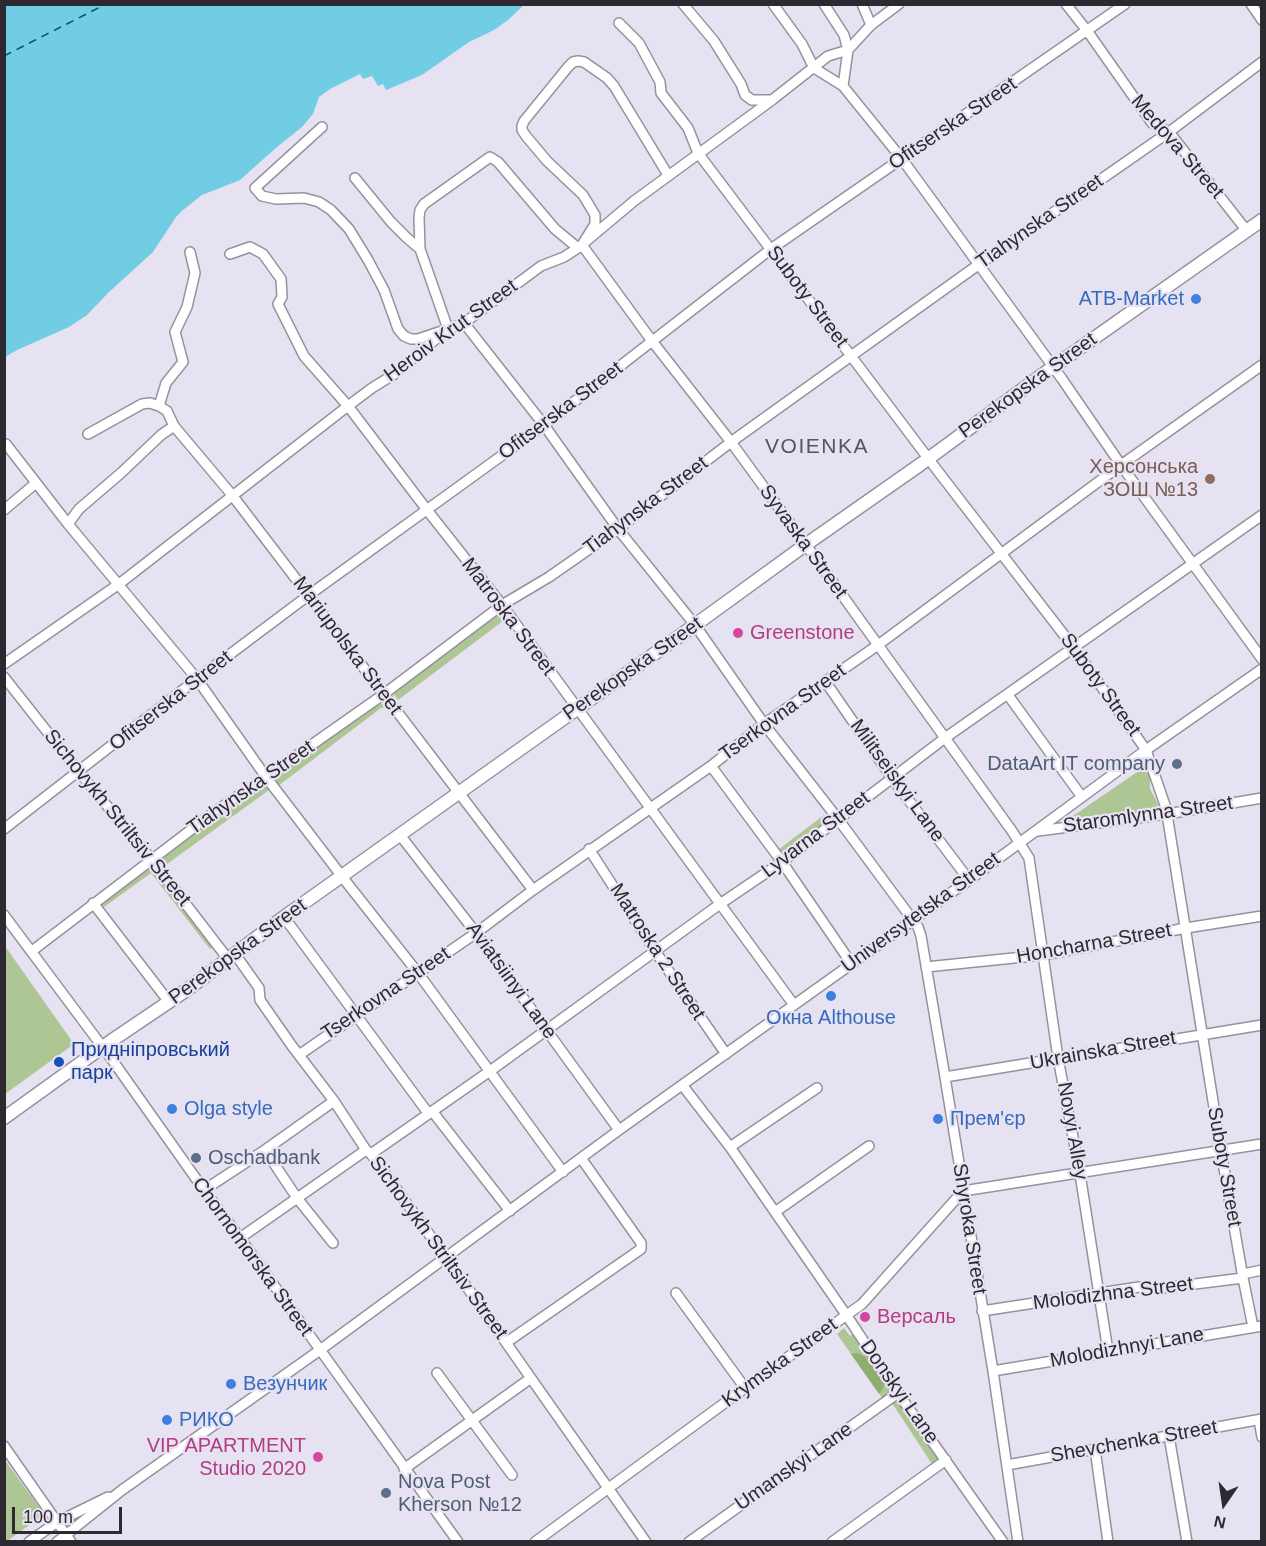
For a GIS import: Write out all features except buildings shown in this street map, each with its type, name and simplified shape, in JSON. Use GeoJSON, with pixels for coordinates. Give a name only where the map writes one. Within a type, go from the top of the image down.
{"type":"FeatureCollection","features":[{"type":"Feature","properties":{"kind":"main road","name":"Perekopska Street"},"geometry":{"type":"LineString","coordinates":[[4,1118],[169,1002],[805,544],[1262,220]]}},
{"type":"Feature","properties":{"kind":"street"},"geometry":{"type":"LineString","coordinates":[[683,4],[714,41],[741,84],[745,95],[752,100],[772,100]]}},
{"type":"Feature","properties":{"kind":"street"},"geometry":{"type":"LineString","coordinates":[[773,4],[802,44],[814,68],[843,86],[902,159],[1262,659]]}},
{"type":"Feature","properties":{"kind":"street"},"geometry":{"type":"LineString","coordinates":[[824,4],[844,35],[848,50],[843,86]]}},
{"type":"Feature","properties":{"kind":"street"},"geometry":{"type":"LineString","coordinates":[[862,4],[871,25]]}},
{"type":"Feature","properties":{"kind":"street","name":"Heroiv Krut Street"},"geometry":{"type":"LineString","coordinates":[[4,663],[119,584],[348,406],[393,375],[448,329],[464,323],[541,266],[564,257],[580,246],[634,201],[828,56],[848,50],[871,25],[899,4]]}},
{"type":"Feature","properties":{"kind":"street","name":"Medova Street"},"geometry":{"type":"LineString","coordinates":[[1066,4],[1152,123],[1170,132],[1247,231]]}},
{"type":"Feature","properties":{"kind":"street"},"geometry":{"type":"LineString","coordinates":[[1251,4],[1262,20]]}},
{"type":"Feature","properties":{"kind":"street","name":"Ofitserska Street"},"geometry":{"type":"LineString","coordinates":[[4,829],[197,679],[543,425],[771,249],[1088,32],[1123,5]]}},
{"type":"Feature","properties":{"kind":"street","name":"Suboty Street"},"geometry":{"type":"LineString","coordinates":[[619,23],[639,43],[660,82],[661,93],[688,128],[698,153],[1074,648],[1146,750],[1167,814],[1243,1276],[1258,1327]]}},
{"type":"Feature","properties":{"kind":"street"},"geometry":{"type":"LineString","coordinates":[[580,246],[595,224],[595,214],[583,195],[547,161],[522,130],[524,121],[573,62],[578,60],[584,62],[607,78],[614,86],[668,175]]}},
{"type":"Feature","properties":{"kind":"street","name":"Tiahynska Street"},"geometry":{"type":"LineString","coordinates":[[32,951],[213,813],[384,694],[502,605],[549,577],[618,528],[731,442],[978,265],[1170,132],[1262,62]]}},
{"type":"Feature","properties":{"kind":"street"},"geometry":{"type":"LineString","coordinates":[[322,127],[255,188],[262,196],[276,199],[304,198],[318,202],[331,210],[349,229],[368,260],[384,290],[398,329],[404,336],[418,339],[448,329],[420,249],[391,222],[355,178]]}},
{"type":"Feature","properties":{"kind":"street","name":"Syvaska Street"},"geometry":{"type":"LineString","coordinates":[[420,249],[419,217],[424,204],[490,156],[498,162],[555,229],[580,246],[731,442],[1020,842]]}},
{"type":"Feature","properties":{"kind":"street","name":"Matroska Street"},"geometry":{"type":"LineString","coordinates":[[230,254],[250,247],[263,254],[280,279],[282,297],[278,304],[304,356],[348,406],[502,605],[576,710],[794,1005]]}},
{"type":"Feature","properties":{"kind":"street"},"geometry":{"type":"LineString","coordinates":[[88,434],[142,404],[150,403],[159,406],[165,383],[183,362],[175,332],[187,307],[195,273],[190,252]]}},
{"type":"Feature","properties":{"kind":"street","name":"Shyroka Street"},"geometry":{"type":"LineString","coordinates":[[464,323],[694,625],[764,724],[838,819],[920,932],[993,1371],[1018,1542]]}},
{"type":"Feature","properties":{"kind":"street","name":"Tserkovna Street"},"geometry":{"type":"LineString","coordinates":[[298,1055],[476,933],[589,849],[711,766],[764,724],[878,645],[1121,465],[1262,365]]}},
{"type":"Feature","properties":{"kind":"street","name":"Mariupolska Street"},"geometry":{"type":"LineString","coordinates":[[159,406],[167,411],[174,426],[232,495],[533,890]]}},
{"type":"Feature","properties":{"kind":"street"},"geometry":{"type":"LineString","coordinates":[[68,524],[79,509],[174,426]]}},
{"type":"Feature","properties":{"kind":"street"},"geometry":{"type":"LineString","coordinates":[[6,444],[68,524],[197,679],[266,777],[418,973],[563,1172]]}},
{"type":"Feature","properties":{"kind":"street"},"geometry":{"type":"LineString","coordinates":[[4,510],[36,483]]}},
{"type":"Feature","properties":{"kind":"street","name":"Lyvarna Street"},"geometry":{"type":"LineString","coordinates":[[240,1238],[490,1071],[720,904],[782,862],[945,738],[1262,515]]}},
{"type":"Feature","properties":{"kind":"street","name":"Universytetska Street"},"geometry":{"type":"LineString","coordinates":[[57,1542],[69,1538],[122,1490],[320,1350],[619,1130],[1262,669]]}},
{"type":"Feature","properties":{"kind":"street","name":"Sichovykh Striltsiv Street"},"geometry":{"type":"LineString","coordinates":[[4,677],[231,957],[259,988],[260,1000],[298,1055],[334,1101],[368,1152],[507,1342],[646,1542]]}},
{"type":"Feature","properties":{"kind":"street","name":"Militseiskyi Lane"},"geometry":{"type":"LineString","coordinates":[[825,681],[892,778],[969,880]]}},
{"type":"Feature","properties":{"kind":"street"},"geometry":{"type":"LineString","coordinates":[[1008,694],[1082,797]]}},
{"type":"Feature","properties":{"kind":"street"},"geometry":{"type":"LineString","coordinates":[[711,766],[782,862],[851,963]]}},
{"type":"Feature","properties":{"kind":"street","name":"Staromlynna Street"},"geometry":{"type":"LineString","coordinates":[[1035,831],[1167,814],[1262,798]]}},
{"type":"Feature","properties":{"kind":"street","name":"Aviatsiinyi Lane"},"geometry":{"type":"LineString","coordinates":[[400,835],[476,933],[619,1130]]}},
{"type":"Feature","properties":{"kind":"street","name":"Novyi Alley"},"geometry":{"type":"LineString","coordinates":[[1020,842],[1029,858],[1058,1058],[1080,1174],[1108,1351]]}},
{"type":"Feature","properties":{"kind":"street","name":"Matroska 2 Street"},"geometry":{"type":"LineString","coordinates":[[589,849],[655,951],[726,1054]]}},
{"type":"Feature","properties":{"kind":"street"},"geometry":{"type":"LineString","coordinates":[[93,903],[169,1002]]}},
{"type":"Feature","properties":{"kind":"street","name":"Chornomorska Street"},"geometry":{"type":"LineString","coordinates":[[4,915],[102,1047],[458,1542]]}},
{"type":"Feature","properties":{"kind":"street","name":"Honcharna Street"},"geometry":{"type":"LineString","coordinates":[[926,967],[1043,955],[1262,916]]}},
{"type":"Feature","properties":{"kind":"street"},"geometry":{"type":"LineString","coordinates":[[284,917],[430,1112],[510,1211]]}},
{"type":"Feature","properties":{"kind":"street","name":"Ukrainska Street"},"geometry":{"type":"LineString","coordinates":[[945,1077],[1262,1025]]}},
{"type":"Feature","properties":{"kind":"street","name":"Donskyi Lane"},"geometry":{"type":"LineString","coordinates":[[683,1086],[730,1147],[847,1315],[898,1393],[1001,1538]]}},
{"type":"Feature","properties":{"kind":"street"},"geometry":{"type":"LineString","coordinates":[[730,1147],[817,1088]]}},
{"type":"Feature","properties":{"kind":"street"},"geometry":{"type":"LineString","coordinates":[[204,1190],[334,1101]]}},
{"type":"Feature","properties":{"kind":"street"},"geometry":{"type":"LineString","coordinates":[[963,1191],[1262,1144]]}},
{"type":"Feature","properties":{"kind":"street"},"geometry":{"type":"LineString","coordinates":[[775,1212],[869,1146]]}},
{"type":"Feature","properties":{"kind":"street"},"geometry":{"type":"LineString","coordinates":[[265,1150],[297,1198],[333,1244]]}},
{"type":"Feature","properties":{"kind":"street"},"geometry":{"type":"LineString","coordinates":[[507,1342],[641,1249],[641,1243],[581,1158]]}},
{"type":"Feature","properties":{"kind":"street","name":"Krymska Street"},"geometry":{"type":"LineString","coordinates":[[535,1542],[862,1304],[963,1191]]}},
{"type":"Feature","properties":{"kind":"street","name":"Molodizhna Street"},"geometry":{"type":"LineString","coordinates":[[982,1311],[1142,1287],[1155,1289],[1243,1276],[1262,1270]]}},
{"type":"Feature","properties":{"kind":"street"},"geometry":{"type":"LineString","coordinates":[[676,1293],[745,1388]]}},
{"type":"Feature","properties":{"kind":"street","name":"Molodizhnyi Lane"},"geometry":{"type":"LineString","coordinates":[[993,1371],[1258,1327]]}},
{"type":"Feature","properties":{"kind":"street"},"geometry":{"type":"LineString","coordinates":[[437,1373],[512,1475]]}},
{"type":"Feature","properties":{"kind":"street"},"geometry":{"type":"LineString","coordinates":[[404,1468],[531,1378]]}},
{"type":"Feature","properties":{"kind":"street","name":"Umanskyi Lane"},"geometry":{"type":"LineString","coordinates":[[689,1542],[898,1393]]}},
{"type":"Feature","properties":{"kind":"street"},"geometry":{"type":"LineString","coordinates":[[1260,1420],[1262,1437]]}},
{"type":"Feature","properties":{"kind":"street","name":"Shevchenka Street"},"geometry":{"type":"LineString","coordinates":[[1007,1465],[1260,1420]]}},
{"type":"Feature","properties":{"kind":"street"},"geometry":{"type":"LineString","coordinates":[[1169,1436],[1187,1542]]}},
{"type":"Feature","properties":{"kind":"street"},"geometry":{"type":"LineString","coordinates":[[4,1446],[69,1538]]}},
{"type":"Feature","properties":{"kind":"street"},"geometry":{"type":"LineString","coordinates":[[1095,1449],[1108,1542]]}},
{"type":"Feature","properties":{"kind":"street"},"geometry":{"type":"LineString","coordinates":[[832,1542],[946,1460]]}},
{"type":"Feature","properties":{"kind":"street","name":"Universytetska Street"},"geometry":{"type":"LineString","coordinates":[[29,1542],[57,1522],[122,1490]]}},
{"type":"Feature","properties":{"kind":"street"},"geometry":{"type":"LineString","coordinates":[[989,1542],[1001,1538]]}},
{"type":"Feature","properties":{"kind":"green space"},"geometry":{"type":"Polygon","coordinates":[[[497,612],[503,621],[398,700],[393,693],[497,612]]]}},
{"type":"Feature","properties":{"kind":"green space"},"geometry":{"type":"Polygon","coordinates":[[[383,704],[386,708],[381,708],[278,786],[275,780],[277,773],[373,705],[383,704]]]}},
{"type":"Feature","properties":{"kind":"green space"},"geometry":{"type":"Polygon","coordinates":[[[1146,767],[1150,775],[1150,789],[1158,804],[1156,810],[1070,818],[1143,768],[1146,767]]]}},
{"type":"Feature","properties":{"kind":"green space"},"geometry":{"type":"Polygon","coordinates":[[[264,782],[269,790],[163,867],[157,860],[215,814],[264,782]]]}},
{"type":"Feature","properties":{"kind":"green space"},"geometry":{"type":"Polygon","coordinates":[[[824,815],[829,821],[783,857],[778,850],[824,815]]]}},
{"type":"Feature","properties":{"kind":"green space"},"geometry":{"type":"Polygon","coordinates":[[[151,866],[214,946],[210,949],[151,873],[104,907],[99,902],[151,866]]]}},
{"type":"Feature","properties":{"kind":"green space"},"geometry":{"type":"Polygon","coordinates":[[[5,946],[74,1044],[4,1094],[5,946]]]}},
{"type":"Feature","properties":{"kind":"green space"},"geometry":{"type":"Polygon","coordinates":[[[844,1328],[850,1336],[853,1334],[894,1392],[883,1399],[837,1334],[844,1328]]]}},
{"type":"Feature","properties":{"kind":"green space"},"geometry":{"type":"Polygon","coordinates":[[[858,1353],[865,1357],[884,1382],[879,1394],[851,1354],[858,1353]]]}},
{"type":"Feature","properties":{"kind":"green space"},"geometry":{"type":"Polygon","coordinates":[[[898,1399],[939,1459],[932,1464],[892,1403],[898,1399]]]}},
{"type":"Feature","properties":{"kind":"green space"},"geometry":{"type":"Polygon","coordinates":[[[4,1459],[44,1514],[6,1542],[4,1541],[4,1459]]]}},
{"type":"Feature","properties":{"kind":"water"},"geometry":{"type":"Polygon","coordinates":[[[5,4],[524,5],[494,30],[469,42],[422,75],[386,90],[383,84],[378,86],[372,76],[363,79],[360,74],[330,89],[319,97],[313,114],[302,127],[240,180],[202,195],[183,210],[153,252],[87,315],[69,327],[5,357],[5,4]]]}},
{"type":"Feature","properties":{"kind":"ferry route"},"geometry":{"type":"LineString","coordinates":[[4,56],[106,4]]}},
{"type":"Feature","properties":{"kind":"place","name":"ATB-Market"},"geometry":{"type":"Point","coordinates":[1196,299]}},
{"type":"Feature","properties":{"kind":"place","name":"Херсонська ЗОШ №13"},"geometry":{"type":"Point","coordinates":[1210,479]}},
{"type":"Feature","properties":{"kind":"place","name":"Greenstone"},"geometry":{"type":"Point","coordinates":[738,633]}},
{"type":"Feature","properties":{"kind":"place","name":"DataArt IT company"},"geometry":{"type":"Point","coordinates":[1177,764]}},
{"type":"Feature","properties":{"kind":"place","name":"Окна Althouse"},"geometry":{"type":"Point","coordinates":[831,996]}},
{"type":"Feature","properties":{"kind":"place","name":"Придніпровський парк"},"geometry":{"type":"Point","coordinates":[59,1062]}},
{"type":"Feature","properties":{"kind":"place","name":"Olga style"},"geometry":{"type":"Point","coordinates":[172,1109]}},
{"type":"Feature","properties":{"kind":"place","name":"Прем'єр"},"geometry":{"type":"Point","coordinates":[938,1119]}},
{"type":"Feature","properties":{"kind":"place","name":"Oschadbank"},"geometry":{"type":"Point","coordinates":[196,1158]}},
{"type":"Feature","properties":{"kind":"place","name":"Версаль"},"geometry":{"type":"Point","coordinates":[865,1317]}},
{"type":"Feature","properties":{"kind":"place","name":"Везунчик"},"geometry":{"type":"Point","coordinates":[231,1384]}},
{"type":"Feature","properties":{"kind":"place","name":"РИКО"},"geometry":{"type":"Point","coordinates":[167,1420]}},
{"type":"Feature","properties":{"kind":"place","name":"VIP APARTMENT Studio 2020"},"geometry":{"type":"Point","coordinates":[318,1457]}},
{"type":"Feature","properties":{"kind":"place","name":"Nova Post Kherson №12"},"geometry":{"type":"Point","coordinates":[386,1493]}},
{"type":"Feature","properties":{"kind":"district","name":"VOIENKA"},"geometry":{"type":"Point","coordinates":[817,447]}}]}
